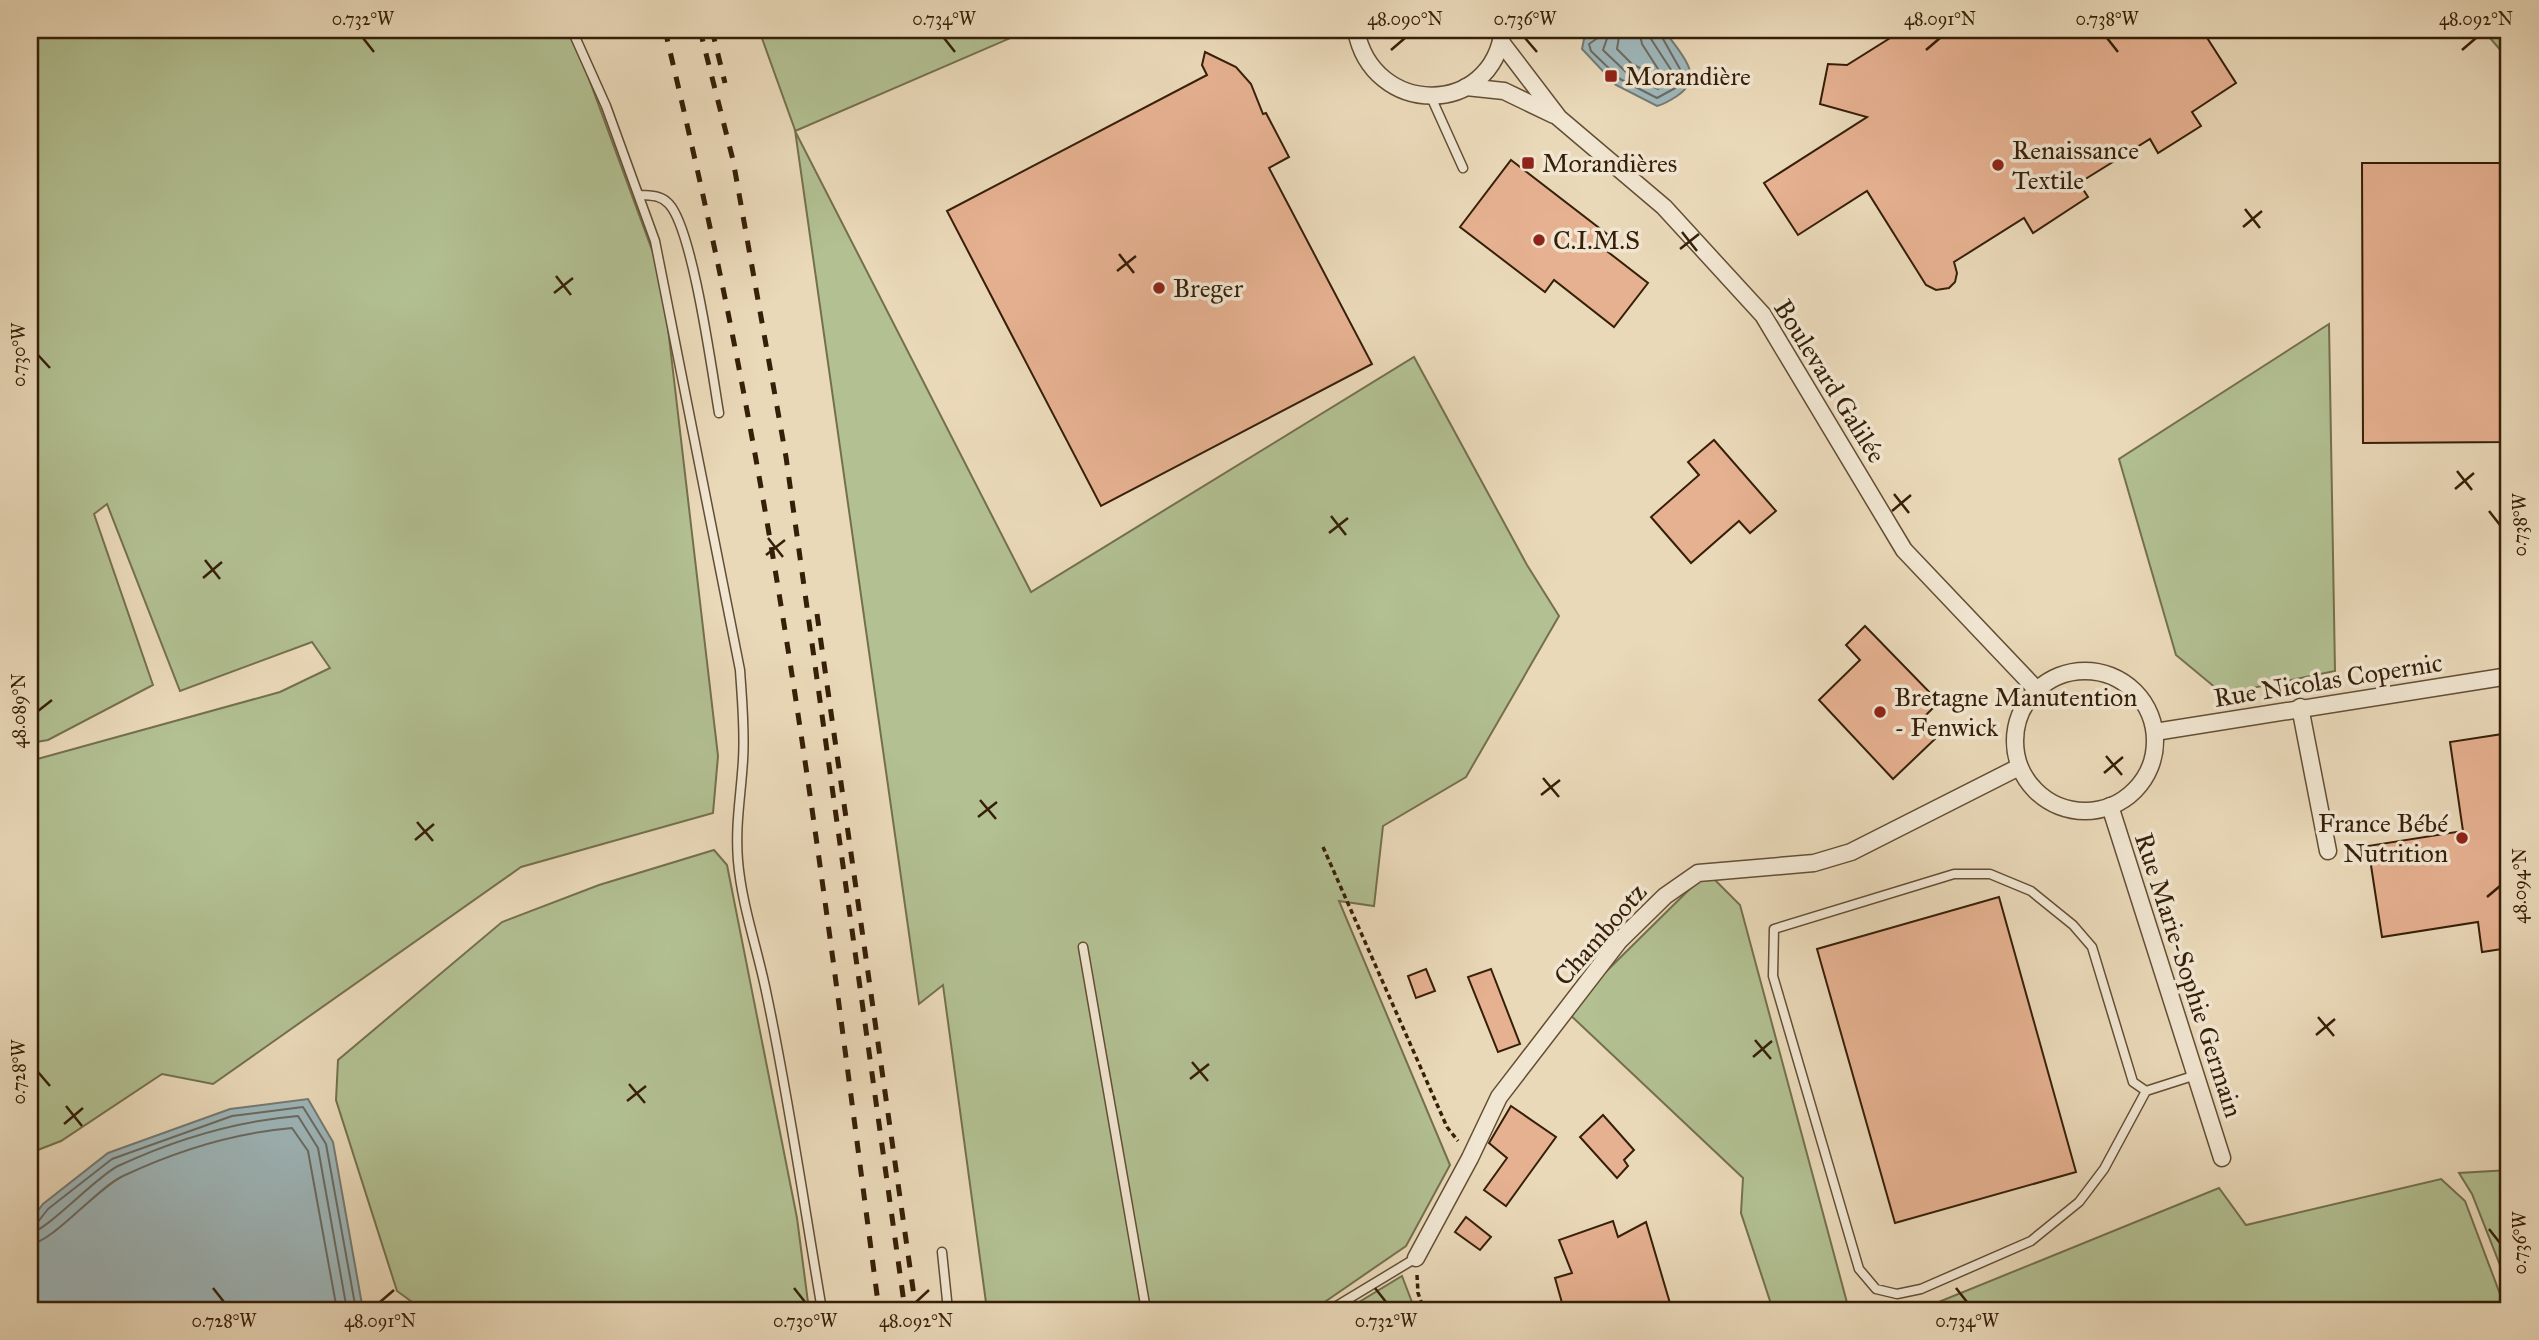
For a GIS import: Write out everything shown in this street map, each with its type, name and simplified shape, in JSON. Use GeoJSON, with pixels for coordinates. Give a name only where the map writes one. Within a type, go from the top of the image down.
{"type":"FeatureCollection","features":[{"type":"Feature","properties":{"kind":"street"},"geometry":{"type":"LineString","coordinates":[[1356,30],[1359,47],[1370,68],[1387,84],[1408,94],[1431,97],[1466,87],[1494,60],[1502,36]]}},
{"type":"Feature","properties":{"kind":"street","name":"Boulevard Galilée"},"geometry":{"type":"LineString","coordinates":[[1502,36],[1559,118]]}},
{"type":"Feature","properties":{"kind":"street","name":"Boulevard Galilée"},"geometry":{"type":"LineString","coordinates":[[1466,87],[1504,91],[1559,118],[1664,207],[1763,315],[1904,550],[2036,689]]}},
{"type":"Feature","properties":{"kind":"street"},"geometry":{"type":"LineString","coordinates":[[2076,671],[2098,671],[2119,679],[2137,693],[2149,711],[2155,733],[2153,755],[2145,777],[2130,795],[2110,806],[2088,811],[2056,804],[2030,786],[2019,767],[2014,739],[2020,712],[2036,689],[2055,677],[2076,671]]}},
{"type":"Feature","properties":{"kind":"street","name":"Rue Nicolas Copernic"},"geometry":{"type":"LineString","coordinates":[[2155,733],[2301,707],[2509,676]]}},
{"type":"Feature","properties":{"kind":"street"},"geometry":{"type":"LineString","coordinates":[[2301,707],[2328,851]]}},
{"type":"Feature","properties":{"kind":"street","name":"Chambootz"},"geometry":{"type":"LineString","coordinates":[[1416,1258],[1471,1158],[1499,1097],[1619,941],[1665,895],[1698,873],[1814,863],[1851,852],[2019,767]]}},
{"type":"Feature","properties":{"kind":"street","name":"Rue Marie-Sophie Germain"},"geometry":{"type":"LineString","coordinates":[[2110,806],[2222,1158]]}},
{"type":"Feature","properties":{"kind":"lane"},"geometry":{"type":"LineString","coordinates":[[572,30],[606,106],[655,241],[740,670],[744,719],[743,762],[736,813],[744,908],[767,992],[822,1310]]}},
{"type":"Feature","properties":{"kind":"lane"},"geometry":{"type":"LineString","coordinates":[[1431,97],[1463,168]]}},
{"type":"Feature","properties":{"kind":"lane"},"geometry":{"type":"LineString","coordinates":[[640,195],[660,196],[671,206],[679,221],[691,264],[719,413]]}},
{"type":"Feature","properties":{"kind":"lane"},"geometry":{"type":"LineString","coordinates":[[2146,1091],[2133,1082],[2092,947],[2073,925],[2031,891],[1990,874],[1954,874],[1774,929],[1773,976],[1859,1269],[1876,1289],[1897,1294],[1922,1289],[2031,1241],[2079,1202],[2104,1169],[2146,1091],[2196,1075]]}},
{"type":"Feature","properties":{"kind":"lane"},"geometry":{"type":"LineString","coordinates":[[1083,947],[1146,1310]]}},
{"type":"Feature","properties":{"kind":"lane"},"geometry":{"type":"LineString","coordinates":[[942,1252],[948,1310]]}},
{"type":"Feature","properties":{"kind":"lane"},"geometry":{"type":"LineString","coordinates":[[1330,1310],[1416,1258]]}},
{"type":"Feature","properties":{"kind":"path"},"geometry":{"type":"LineString","coordinates":[[1323,847],[1447,1127],[1471,1158]]}},
{"type":"Feature","properties":{"kind":"path"},"geometry":{"type":"LineString","coordinates":[[1416,1258],[1418,1293],[1424,1310]]}},
{"type":"Feature","properties":{"kind":"green space"},"geometry":{"type":"Polygon","coordinates":[[[30,30],[571,30],[662,277],[718,756],[713,813],[521,867],[213,1084],[162,1074],[61,1141],[30,1153],[30,761],[280,692],[330,668],[312,642],[180,691],[107,504],[94,514],[153,685],[48,740],[30,743],[30,30]]]}},
{"type":"Feature","properties":{"kind":"green space"},"geometry":{"type":"Polygon","coordinates":[[[759,30],[1029,30],[795,131],[759,30]]]}},
{"type":"Feature","properties":{"kind":"green space"},"geometry":{"type":"Polygon","coordinates":[[[2483,30],[2509,30],[2509,100],[2503,53],[2483,30]]]}},
{"type":"Feature","properties":{"kind":"green space"},"geometry":{"type":"Polygon","coordinates":[[[795,131],[1031,592],[1414,357],[1527,565],[1559,616],[1466,777],[1383,826],[1374,906],[1339,901],[1450,1165],[1406,1246],[1313,1310],[987,1310],[943,985],[919,1004],[795,131]]]}},
{"type":"Feature","properties":{"kind":"green space"},"geometry":{"type":"Polygon","coordinates":[[[2329,324],[2335,671],[2223,694],[2176,655],[2119,459],[2329,324]]]}},
{"type":"Feature","properties":{"kind":"green space"},"geometry":{"type":"Polygon","coordinates":[[[714,850],[727,865],[797,1218],[809,1310],[423,1310],[397,1291],[336,1100],[338,1060],[502,922],[599,885],[714,850]]]}},
{"type":"Feature","properties":{"kind":"green space"},"geometry":{"type":"Polygon","coordinates":[[[1707,872],[1740,905],[1849,1310],[1773,1310],[1741,1213],[1743,1178],[1566,1011],[1707,872]]]}},
{"type":"Feature","properties":{"kind":"green space"},"geometry":{"type":"Polygon","coordinates":[[[2509,1170],[2509,1288],[2472,1194],[2459,1173],[2509,1170]]]}},
{"type":"Feature","properties":{"kind":"green space"},"geometry":{"type":"Polygon","coordinates":[[[2441,1179],[2465,1201],[2506,1310],[1919,1310],[2219,1188],[2246,1225],[2441,1179]]]}},
{"type":"Feature","properties":{"kind":"green space"},"geometry":{"type":"Polygon","coordinates":[[[1402,1276],[1415,1310],[1346,1310],[1402,1276]]]}},
{"type":"Feature","properties":{"kind":"water"},"geometry":{"type":"Polygon","coordinates":[[[1602,30],[1664,30],[1687,64],[1690,80],[1686,88],[1657,106],[1616,85],[1582,49],[1584,39],[1602,30]]]}},
{"type":"Feature","properties":{"kind":"water"},"geometry":{"type":"Polygon","coordinates":[[[308,1099],[333,1142],[363,1310],[37,1310],[30,1296],[30,1221],[43,1204],[108,1153],[230,1109],[308,1099]]]}},
{"type":"Feature","properties":{"kind":"building","name":"Renaissance Textile"},"geometry":{"type":"Polygon","coordinates":[[[1903,30],[2202,30],[2236,83],[2192,112],[2201,126],[2158,153],[2150,139],[2079,183],[2088,197],[2033,233],[2024,218],[1954,262],[1957,273],[1955,282],[1949,288],[1936,290],[1926,285],[1867,191],[1798,235],[1764,183],[1867,117],[1820,104],[1828,64],[1847,65],[1903,30]]]}},
{"type":"Feature","properties":{"kind":"building","name":"Breger"},"geometry":{"type":"Polygon","coordinates":[[[1205,52],[1236,67],[1251,84],[1263,114],[1266,113],[1289,157],[1269,168],[1372,364],[1101,506],[947,211],[1207,75],[1202,65],[1205,52]]]}},
{"type":"Feature","properties":{"kind":"building","name":"C.I.M.S"},"geometry":{"type":"Polygon","coordinates":[[[1511,160],[1607,234],[1599,245],[1648,283],[1614,327],[1554,280],[1545,292],[1460,227],[1511,160]]]}},
{"type":"Feature","properties":{"kind":"building"},"geometry":{"type":"Polygon","coordinates":[[[2362,163],[2509,163],[2509,442],[2363,443],[2362,163]]]}},
{"type":"Feature","properties":{"kind":"building"},"geometry":{"type":"Polygon","coordinates":[[[1714,440],[1776,511],[1750,533],[1739,521],[1691,563],[1651,517],[1699,475],[1688,462],[1714,440]]]}},
{"type":"Feature","properties":{"kind":"building","name":"Bretagne Manutention - Fenwick"},"geometry":{"type":"Polygon","coordinates":[[[1865,626],[1939,702],[1920,721],[1936,738],[1893,779],[1819,700],[1860,660],[1846,645],[1865,626]]]}},
{"type":"Feature","properties":{"kind":"building","name":"France Bébé Nutrition"},"geometry":{"type":"Polygon","coordinates":[[[2509,733],[2509,948],[2482,952],[2478,922],[2382,937],[2368,846],[2463,831],[2450,742],[2509,733]]]}},
{"type":"Feature","properties":{"kind":"building"},"geometry":{"type":"Polygon","coordinates":[[[1999,897],[2076,1172],[1895,1223],[1817,949],[1999,897]]]}},
{"type":"Feature","properties":{"kind":"building"},"geometry":{"type":"Polygon","coordinates":[[[1426,969],[1435,991],[1416,998],[1408,976],[1426,969]]]}},
{"type":"Feature","properties":{"kind":"building"},"geometry":{"type":"Polygon","coordinates":[[[1491,969],[1520,1044],[1498,1052],[1468,977],[1491,969]]]}},
{"type":"Feature","properties":{"kind":"building"},"geometry":{"type":"Polygon","coordinates":[[[1511,1106],[1556,1137],[1506,1206],[1484,1190],[1507,1158],[1489,1143],[1511,1106]]]}},
{"type":"Feature","properties":{"kind":"building"},"geometry":{"type":"Polygon","coordinates":[[[1603,1115],[1634,1150],[1624,1160],[1628,1166],[1617,1178],[1580,1137],[1603,1115]]]}},
{"type":"Feature","properties":{"kind":"building"},"geometry":{"type":"Polygon","coordinates":[[[1466,1217],[1491,1237],[1480,1250],[1455,1232],[1466,1217]]]}},
{"type":"Feature","properties":{"kind":"building"},"geometry":{"type":"Polygon","coordinates":[[[1613,1221],[1618,1237],[1646,1222],[1672,1310],[1564,1310],[1555,1278],[1572,1273],[1559,1240],[1613,1221]]]}},
{"type":"Feature","properties":{"kind":"railway"},"geometry":{"type":"LineString","coordinates":[[665,30],[727,307],[784,626],[834,968],[879,1310]]}},
{"type":"Feature","properties":{"kind":"railway"},"geometry":{"type":"LineString","coordinates":[[700,30],[733,160],[786,457],[905,1310]]}},
{"type":"Feature","properties":{"kind":"railway"},"geometry":{"type":"LineString","coordinates":[[712,30],[725,83]]}},
{"type":"Feature","properties":{"kind":"railway"},"geometry":{"type":"LineString","coordinates":[[817,614],[916,1310]]}},
{"type":"Feature","properties":{"kind":"place","name":"Morandière"},"geometry":{"type":"Point","coordinates":[1611,76]}},
{"type":"Feature","properties":{"kind":"place","name":"Morandières"},"geometry":{"type":"Point","coordinates":[1528,163]}},
{"type":"Feature","properties":{"kind":"place","name":"Renaissance Textile"},"geometry":{"type":"Point","coordinates":[1998,165]}},
{"type":"Feature","properties":{"kind":"place","name":"C.I.M.S"},"geometry":{"type":"Point","coordinates":[1539,240]}},
{"type":"Feature","properties":{"kind":"place","name":"Breger"},"geometry":{"type":"Point","coordinates":[1159,288]}},
{"type":"Feature","properties":{"kind":"place","name":"Bretagne Manutention - Fenwick"},"geometry":{"type":"Point","coordinates":[1880,712]}},
{"type":"Feature","properties":{"kind":"place","name":"France Bébé Nutrition"},"geometry":{"type":"Point","coordinates":[2462,838]}}]}
